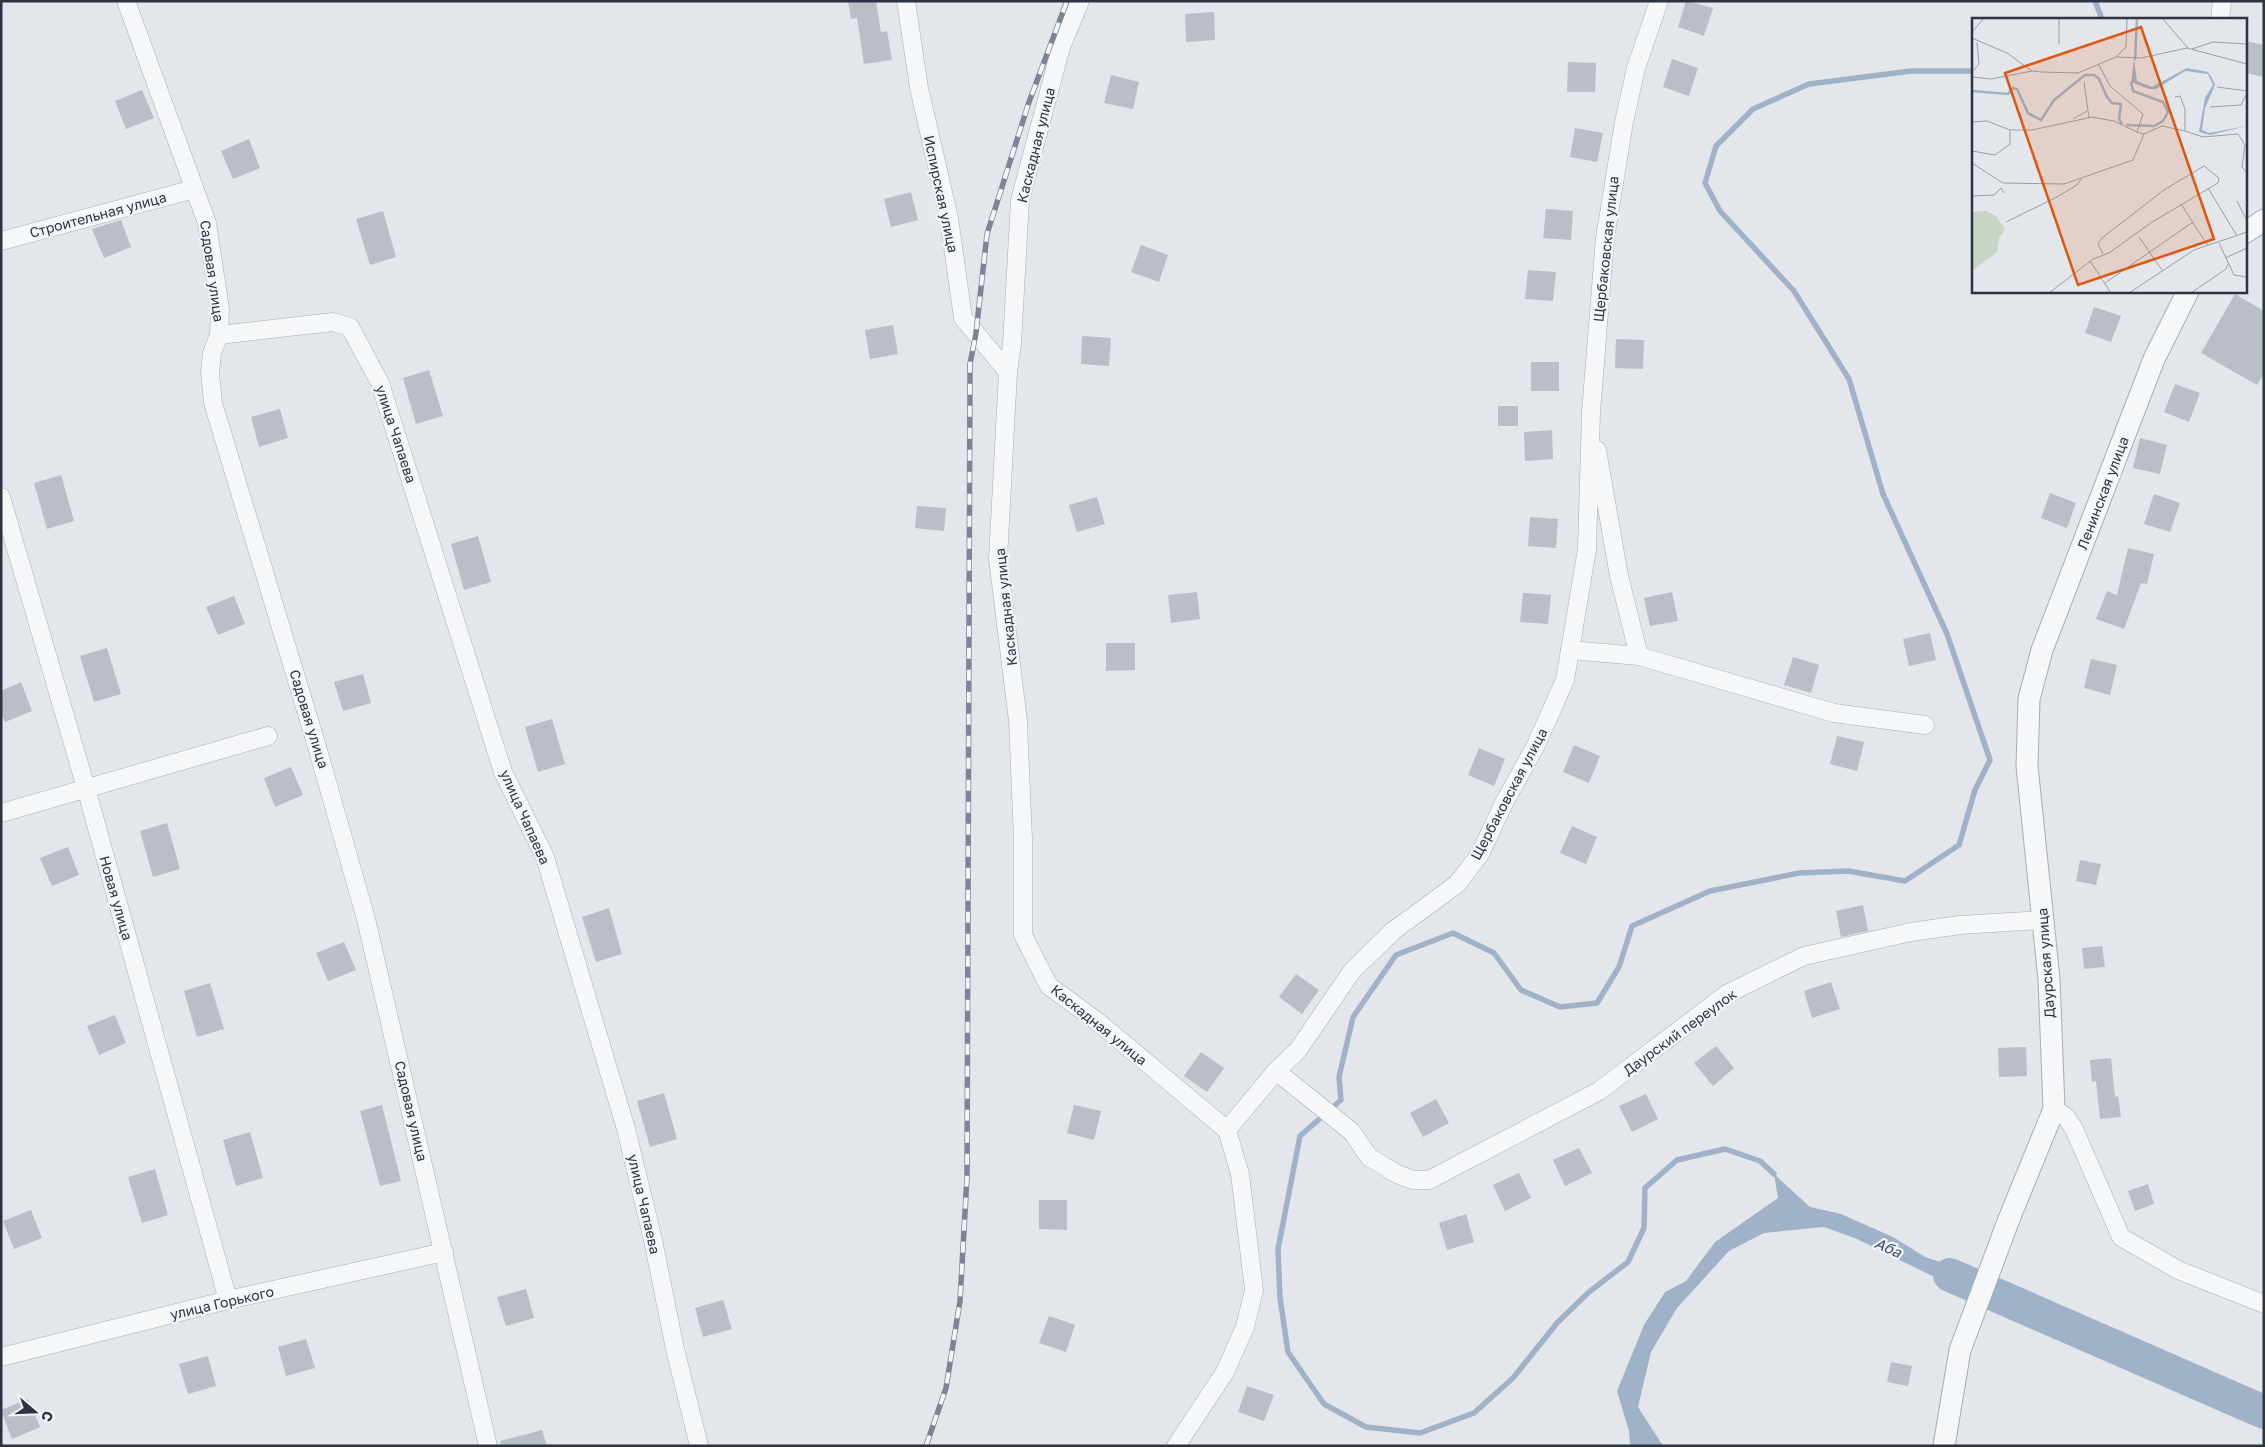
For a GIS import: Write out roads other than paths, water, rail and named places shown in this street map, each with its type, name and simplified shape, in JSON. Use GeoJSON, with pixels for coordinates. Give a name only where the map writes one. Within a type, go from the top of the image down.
{"type":"FeatureCollection","features":[{"type":"Feature","properties":{"kind":"street","name":"Садовая улица"},"geometry":{"type":"LineString","coordinates":[[126,1],[208,223],[220,309],[220,335],[212,353],[210,372],[213,403],[318,750],[366,919],[488,1446]]}},
{"type":"Feature","properties":{"kind":"street","name":"Испирская улица"},"geometry":{"type":"LineString","coordinates":[[906,1],[919,88],[949,218],[963,318],[1008,372]]}},
{"type":"Feature","properties":{"kind":"street","name":"Каскадная улица"},"geometry":{"type":"LineString","coordinates":[[1080,1],[1061,47],[1020,200],[1012,344],[1008,372],[998,559],[1018,721],[1024,839],[1023,935],[1049,986],[1098,1022],[1227,1130]]}},
{"type":"Feature","properties":{"kind":"street","name":"Щербаковская улица"},"geometry":{"type":"LineString","coordinates":[[1227,1130],[1276,1071],[1298,1050],[1352,971],[1393,931],[1457,884],[1480,854],[1504,803],[1540,737],[1565,680],[1587,549],[1590,412],[1604,238],[1614,174],[1636,68],[1659,1]]}},
{"type":"Feature","properties":{"kind":"street"},"geometry":{"type":"LineString","coordinates":[[2220,18],[2222,1]]}},
{"type":"Feature","properties":{"kind":"street","name":"Строительная улица"},"geometry":{"type":"LineString","coordinates":[[1,241],[194,189]]}},
{"type":"Feature","properties":{"kind":"street"},"geometry":{"type":"LineString","coordinates":[[2248,231],[2264,220]]}},
{"type":"Feature","properties":{"kind":"street","name":"Ленинская улица"},"geometry":{"type":"LineString","coordinates":[[2029,699],[2042,650],[2151,368],[2188,292]]}},
{"type":"Feature","properties":{"kind":"street","name":"улица Чапаева"},"geometry":{"type":"LineString","coordinates":[[220,335],[333,322],[350,328],[380,383],[503,772],[545,857],[624,1119],[653,1240],[675,1349],[699,1446]]}},
{"type":"Feature","properties":{"kind":"street","name":"Щербаковская улица"},"geometry":{"type":"LineString","coordinates":[[1590,412],[1619,576],[1639,656]]}},
{"type":"Feature","properties":{"kind":"street","name":"Новая улица"},"geometry":{"type":"LineString","coordinates":[[1,497],[86,788],[228,1300]]}},
{"type":"Feature","properties":{"kind":"street"},"geometry":{"type":"LineString","coordinates":[[1570,650],[1639,656],[1834,712],[1925,725]]}},
{"type":"Feature","properties":{"kind":"street","name":"Даурская улица"},"geometry":{"type":"LineString","coordinates":[[1944,1446],[1960,1350],[2009,1219],[2054,1109],[2049,979],[2027,766],[2029,699]]}},
{"type":"Feature","properties":{"kind":"street"},"geometry":{"type":"LineString","coordinates":[[1,813],[268,736]]}},
{"type":"Feature","properties":{"kind":"street","name":"Даурский переулок"},"geometry":{"type":"LineString","coordinates":[[1276,1071],[1352,1132],[1369,1157],[1397,1174],[1413,1180],[1430,1180],[1599,1092],[1726,994],[1804,956],[1911,932],[1960,925],[2043,920]]}},
{"type":"Feature","properties":{"kind":"street"},"geometry":{"type":"LineString","coordinates":[[2054,1109],[2066,1117],[2074,1129],[2121,1237],[2178,1270],[2264,1304]]}},
{"type":"Feature","properties":{"kind":"street"},"geometry":{"type":"LineString","coordinates":[[1176,1446],[1225,1372],[1245,1327],[1254,1290],[1240,1174],[1227,1130]]}},
{"type":"Feature","properties":{"kind":"street","name":"улица Горького"},"geometry":{"type":"LineString","coordinates":[[1,1358],[228,1300],[444,1252]]}},
{"type":"Feature","properties":{"kind":"water"},"geometry":{"type":"Polygon","coordinates":[[[1774,1174],[1810,1207],[1841,1214],[1893,1237],[1925,1257],[1982,1276],[1973,1296],[1857,1239],[1824,1227],[1764,1233],[1729,1251],[1677,1308],[1651,1352],[1638,1407],[1663,1446],[1630,1446],[1629,1431],[1617,1391],[1644,1325],[1665,1292],[1686,1281],[1715,1242],[1778,1198],[1774,1174]]]}},
{"type":"Feature","properties":{"kind":"waterway"},"geometry":{"type":"LineString","coordinates":[[2095,1],[2102,18]]}},
{"type":"Feature","properties":{"kind":"waterway"},"geometry":{"type":"LineString","coordinates":[[1774,1174],[1760,1161],[1725,1149],[1677,1160],[1645,1188],[1644,1228],[1628,1262],[1589,1292],[1557,1323],[1513,1378],[1474,1413],[1420,1433],[1366,1427],[1324,1404],[1288,1352],[1280,1298],[1278,1249],[1300,1136],[1341,1100],[1339,1077],[1353,1017],[1396,955],[1453,933],[1494,953],[1521,990],[1560,1007],[1597,1003],[1619,967],[1632,926],[1710,891],[1799,873],[1848,871],[1905,881],[1959,845],[1975,790],[1990,760],[1947,634],[1883,494],[1849,379],[1794,291],[1720,211],[1705,183],[1716,146],[1753,109],[1809,84],[1911,71],[1972,71]]}},
{"type":"Feature","properties":{"kind":"waterway","name":"Аба"},"geometry":{"type":"LineString","coordinates":[[1950,1275],[2264,1412]]}},
{"type":"Feature","properties":{"kind":"railway"},"geometry":{"type":"LineString","coordinates":[[926,1446],[946,1388],[960,1301],[967,1177],[970,364],[976,333],[987,234],[1029,102],[1067,1]]}}]}
